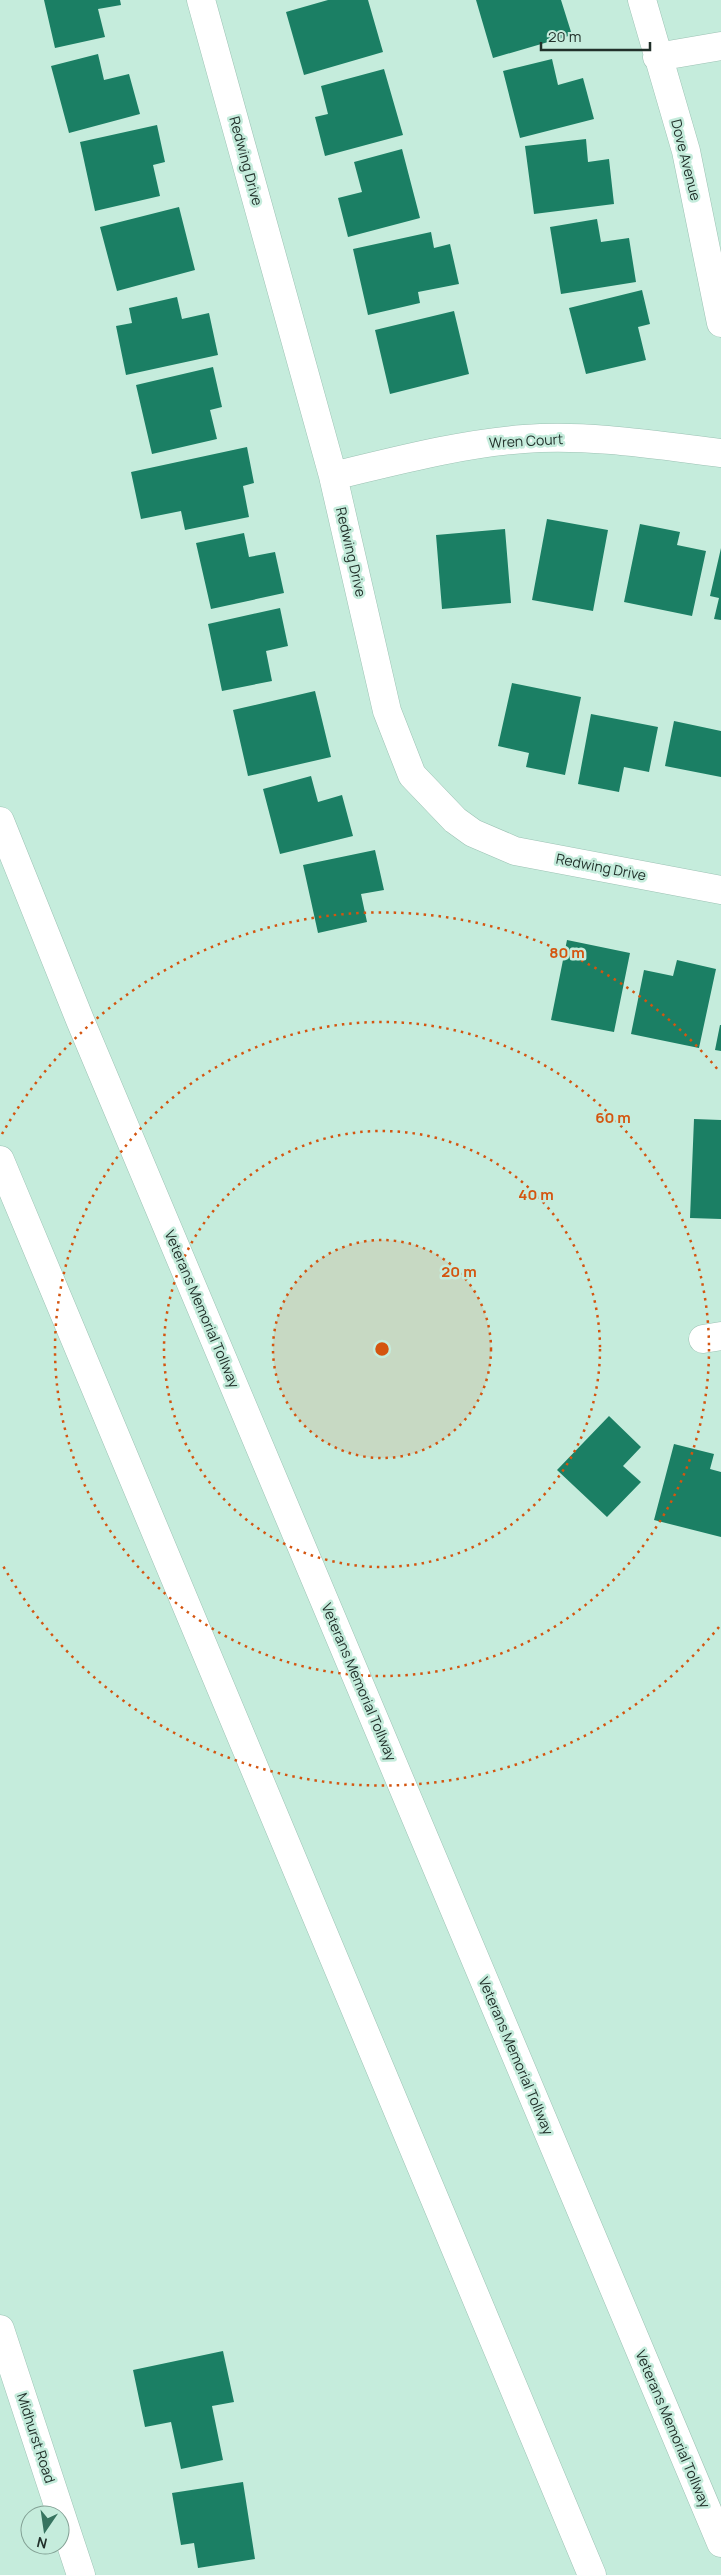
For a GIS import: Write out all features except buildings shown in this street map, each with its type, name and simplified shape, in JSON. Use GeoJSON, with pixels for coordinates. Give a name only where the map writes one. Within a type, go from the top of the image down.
{"type":"FeatureCollection","features":[{"type":"Feature","properties":{"kind":"main road","name":"Redwing Drive"},"geometry":{"type":"LineString","coordinates":[[201,0],[333,476],[388,711],[412,776],[455,820],[473,833],[497,845],[515,851],[721,890]]}},
{"type":"Feature","properties":{"kind":"main road","name":"Dove Avenue"},"geometry":{"type":"LineString","coordinates":[[642,0],[657,57],[686,151],[721,323]]}},
{"type":"Feature","properties":{"kind":"main road"},"geometry":{"type":"LineString","coordinates":[[657,57],[721,46]]}},
{"type":"Feature","properties":{"kind":"main road","name":"Wren Court"},"geometry":{"type":"LineString","coordinates":[[333,476],[464,445],[526,439],[602,439],[721,453]]}},
{"type":"Feature","properties":{"kind":"main road","name":"Veterans Memorial Tollway"},"geometry":{"type":"LineString","coordinates":[[0,821],[91,1047],[721,2542]]}},
{"type":"Feature","properties":{"kind":"main road"},"geometry":{"type":"LineString","coordinates":[[0,1160],[592,2575]]}},
{"type":"Feature","properties":{"kind":"main road","name":"Midhurst Road"},"geometry":{"type":"LineString","coordinates":[[0,2329],[80,2575]]}}]}
